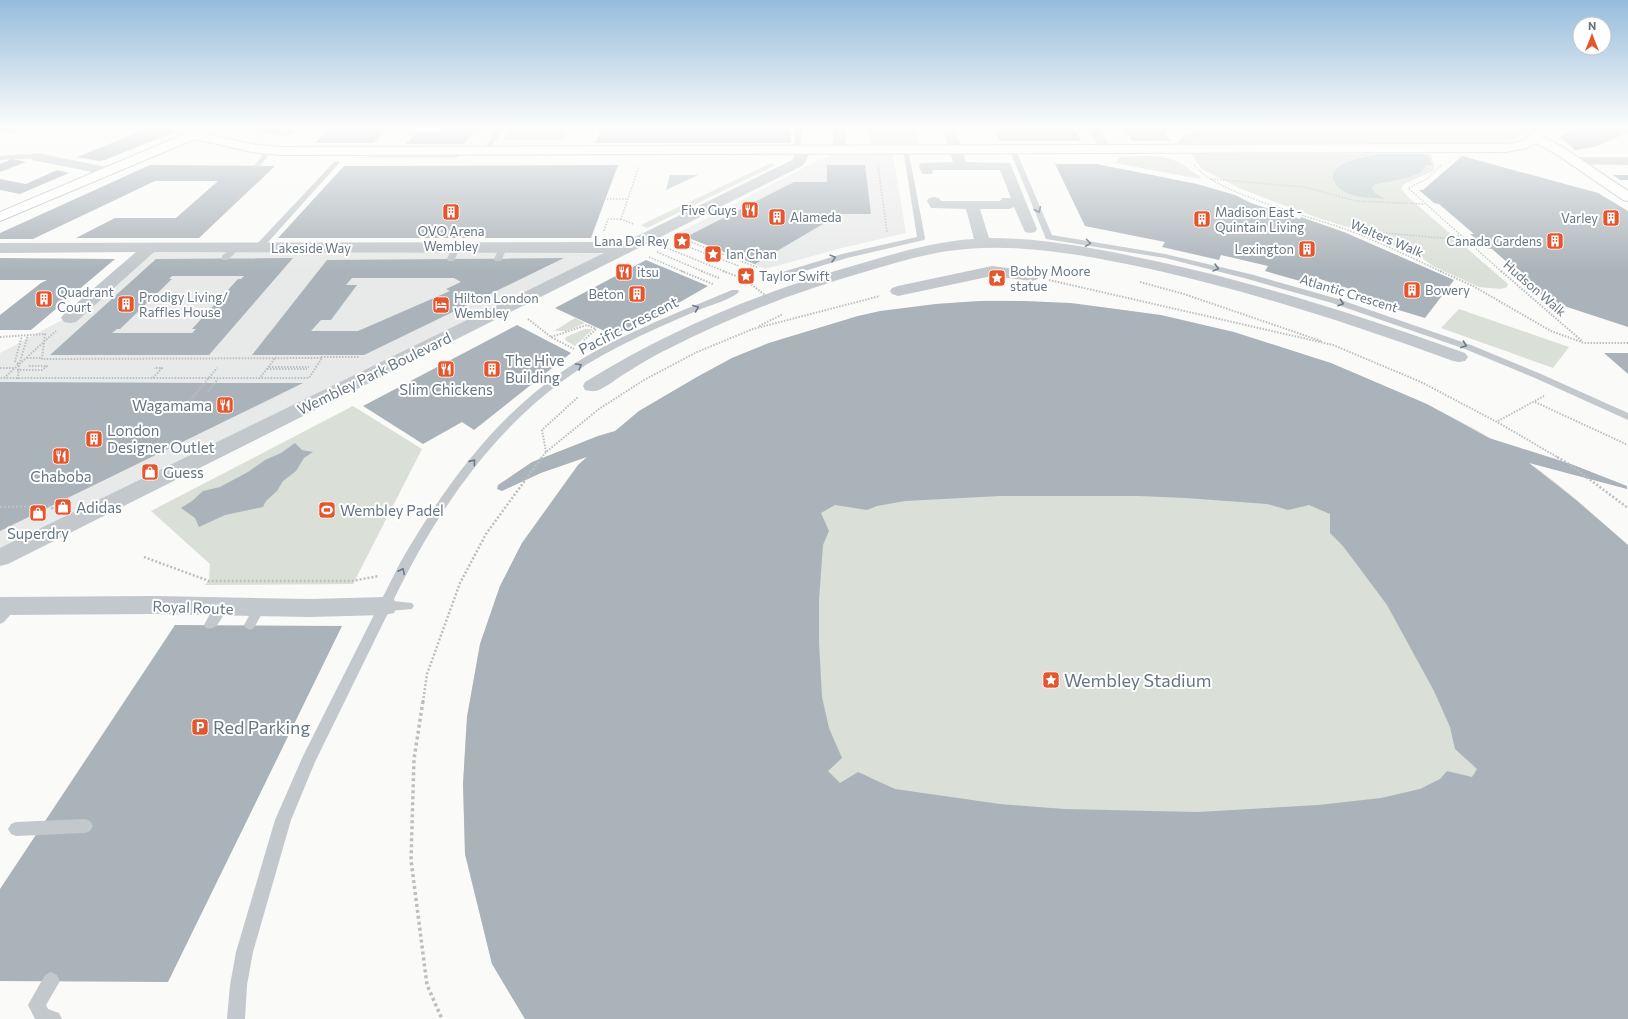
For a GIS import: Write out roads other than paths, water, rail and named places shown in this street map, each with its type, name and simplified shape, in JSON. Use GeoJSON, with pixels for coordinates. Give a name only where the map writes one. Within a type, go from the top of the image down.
{"type":"FeatureCollection","features":[{"type":"Feature","properties":{"kind":"street"},"geometry":{"type":"LineString","coordinates":[[0,217],[96,176]]}},
{"type":"Feature","properties":{"kind":"street","name":"Wembley Park Boulevard"},"geometry":{"type":"LineString","coordinates":[[0,558],[772,176]]}},
{"type":"Feature","properties":{"kind":"street"},"geometry":{"type":"LineString","coordinates":[[1010,176],[1030,229]]}},
{"type":"Feature","properties":{"kind":"street"},"geometry":{"type":"LineString","coordinates":[[1596,176],[1628,197]]}},
{"type":"Feature","properties":{"kind":"street"},"geometry":{"type":"LineString","coordinates":[[972,203],[983,243]]}},
{"type":"Feature","properties":{"kind":"street"},"geometry":{"type":"LineString","coordinates":[[592,386],[628,362],[683,334],[769,298],[846,272],[889,260],[939,248],[983,243],[1035,246],[1112,256],[1223,281],[1338,314],[1396,333],[1459,357]]}},
{"type":"Feature","properties":{"kind":"street","name":"Lakeside Way"},"geometry":{"type":"LineString","coordinates":[[0,248],[150,248],[230,253],[258,248],[454,253],[501,253],[537,248],[624,249]]}},
{"type":"Feature","properties":{"kind":"street"},"geometry":{"type":"LineString","coordinates":[[70,318],[150,248]]}},
{"type":"Feature","properties":{"kind":"street"},"geometry":{"type":"LineString","coordinates":[[898,291],[992,271]]}},
{"type":"Feature","properties":{"kind":"street"},"geometry":{"type":"LineString","coordinates":[[953,278],[992,271],[1032,276]]}},
{"type":"Feature","properties":{"kind":"street","name":"Royal Route"},"geometry":{"type":"LineString","coordinates":[[4,610],[171,606],[216,616],[255,616],[310,608],[397,606]]}},
{"type":"Feature","properties":{"kind":"lane"},"geometry":{"type":"LineString","coordinates":[[258,248],[325,176]]}},
{"type":"Feature","properties":{"kind":"lane"},"geometry":{"type":"LineString","coordinates":[[769,278],[811,264],[871,248],[921,238],[910,176]]}},
{"type":"Feature","properties":{"kind":"lane","name":"Atlantic Crescent"},"geometry":{"type":"LineString","coordinates":[[1023,176],[1049,237],[1165,256],[1247,276],[1335,301],[1468,346],[1628,417]]}},
{"type":"Feature","properties":{"kind":"lane","name":"Pacific Crescent"},"geometry":{"type":"LineString","coordinates":[[236,1019],[237,994],[252,922],[283,820],[314,748],[397,606],[406,564],[449,493],[472,462],[494,438],[539,394],[574,369],[618,343],[735,292]]}},
{"type":"Feature","properties":{"kind":"lane"},"geometry":{"type":"LineString","coordinates":[[16,829],[85,826]]}},
{"type":"Feature","properties":{"kind":"lane"},"geometry":{"type":"LineString","coordinates":[[51,981],[37,1005],[43,1017],[53,1019]]}},
{"type":"Feature","properties":{"kind":"place","name":"Five Guys"},"geometry":{"type":"Point","coordinates":[750,210]}},
{"type":"Feature","properties":{"kind":"place","name":"OVO Arena Wembley"},"geometry":{"type":"Point","coordinates":[451,212]}},
{"type":"Feature","properties":{"kind":"place","name":"Alameda"},"geometry":{"type":"Point","coordinates":[777,217]}},
{"type":"Feature","properties":{"kind":"place","name":"Varley"},"geometry":{"type":"Point","coordinates":[1611,218]}},
{"type":"Feature","properties":{"kind":"place","name":"Madison East - Quintain Living"},"geometry":{"type":"Point","coordinates":[1202,219]}},
{"type":"Feature","properties":{"kind":"place","name":"Lana Del Rey"},"geometry":{"type":"Point","coordinates":[682,241]}},
{"type":"Feature","properties":{"kind":"place","name":"Canada Gardens"},"geometry":{"type":"Point","coordinates":[1555,241]}},
{"type":"Feature","properties":{"kind":"place","name":"Lexington"},"geometry":{"type":"Point","coordinates":[1307,249]}},
{"type":"Feature","properties":{"kind":"place","name":"Ian Chan"},"geometry":{"type":"Point","coordinates":[713,254]}},
{"type":"Feature","properties":{"kind":"place","name":"itsu"},"geometry":{"type":"Point","coordinates":[624,272]}},
{"type":"Feature","properties":{"kind":"place","name":"Taylor Swift"},"geometry":{"type":"Point","coordinates":[746,276]}},
{"type":"Feature","properties":{"kind":"place","name":"Bobby Moore statue"},"geometry":{"type":"Point","coordinates":[997,278]}},
{"type":"Feature","properties":{"kind":"place","name":"Bowery"},"geometry":{"type":"Point","coordinates":[1412,290]}},
{"type":"Feature","properties":{"kind":"place","name":"Beton"},"geometry":{"type":"Point","coordinates":[637,294]}},
{"type":"Feature","properties":{"kind":"place","name":"Quadrant Court"},"geometry":{"type":"Point","coordinates":[44,299]}},
{"type":"Feature","properties":{"kind":"place","name":"Prodigy Living/ Raffles House"},"geometry":{"type":"Point","coordinates":[126,304]}},
{"type":"Feature","properties":{"kind":"place","name":"Hilton London Wembley"},"geometry":{"type":"Point","coordinates":[441,305]}},
{"type":"Feature","properties":{"kind":"place","name":"Slim Chickens"},"geometry":{"type":"Point","coordinates":[446,369]}},
{"type":"Feature","properties":{"kind":"place","name":"The Hive Building"},"geometry":{"type":"Point","coordinates":[492,369]}},
{"type":"Feature","properties":{"kind":"place","name":"Wagamama"},"geometry":{"type":"Point","coordinates":[225,405]}},
{"type":"Feature","properties":{"kind":"place","name":"London Designer Outlet"},"geometry":{"type":"Point","coordinates":[94,439]}},
{"type":"Feature","properties":{"kind":"place","name":"Chaboba"},"geometry":{"type":"Point","coordinates":[61,456]}},
{"type":"Feature","properties":{"kind":"place","name":"Guess"},"geometry":{"type":"Point","coordinates":[150,472]}},
{"type":"Feature","properties":{"kind":"place","name":"Adidas"},"geometry":{"type":"Point","coordinates":[63,507]}},
{"type":"Feature","properties":{"kind":"place","name":"Wembley Padel"},"geometry":{"type":"Point","coordinates":[327,510]}},
{"type":"Feature","properties":{"kind":"place","name":"Superdry"},"geometry":{"type":"Point","coordinates":[38,513]}},
{"type":"Feature","properties":{"kind":"place","name":"Wembley Stadium"},"geometry":{"type":"Point","coordinates":[1051,680]}},
{"type":"Feature","properties":{"kind":"place","name":"Red Parking"},"geometry":{"type":"Point","coordinates":[200,727]}}]}
